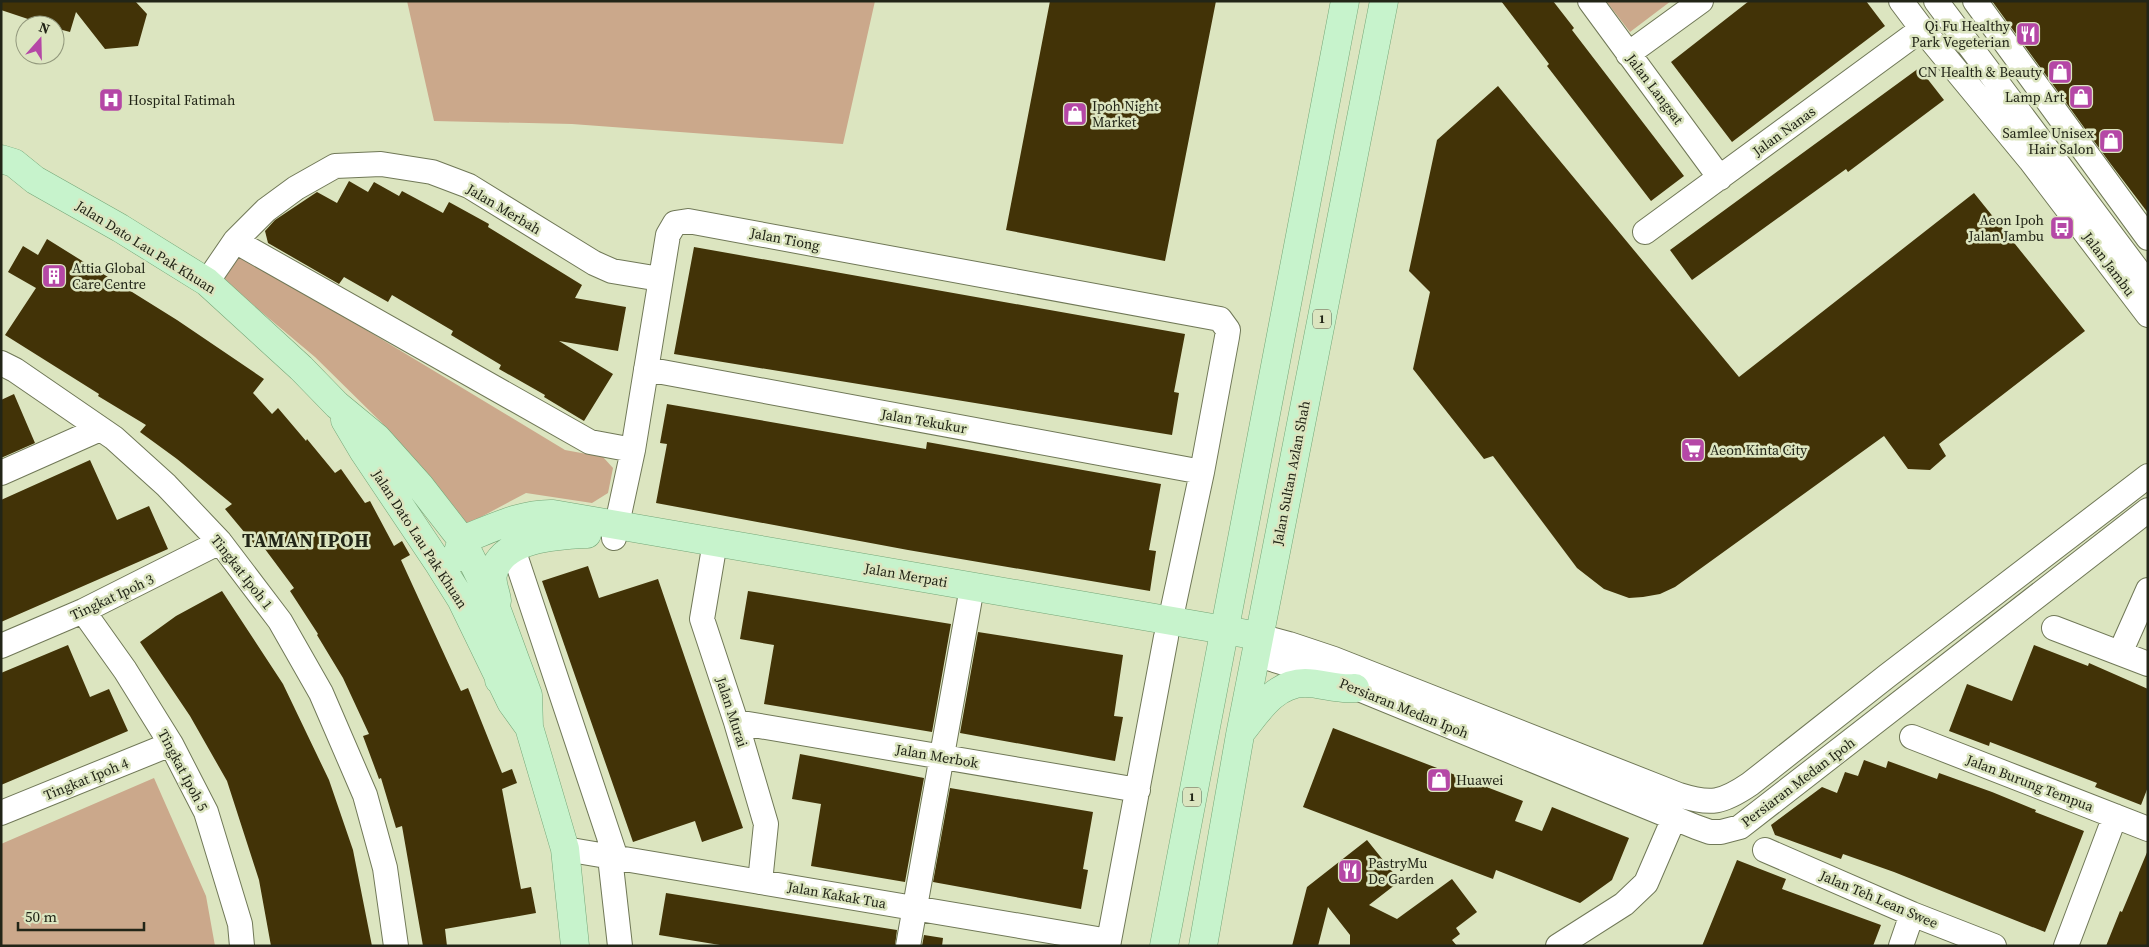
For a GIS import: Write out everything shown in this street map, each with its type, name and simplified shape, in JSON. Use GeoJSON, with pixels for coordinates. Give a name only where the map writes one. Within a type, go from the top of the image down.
{"type":"FeatureCollection","features":[{"type":"Feature","properties":{"kind":"main road","name":"1"},"geometry":{"type":"LineString","coordinates":[[1164,946],[1345,1]]}},
{"type":"Feature","properties":{"kind":"main road","name":"Jalan Sultan Azlan Shah"},"geometry":{"type":"LineString","coordinates":[[1203,946],[1257,645],[1384,1]]}},
{"type":"Feature","properties":{"kind":"main road","name":"Jalan Dato Lau Pak Khuan"},"geometry":{"type":"LineString","coordinates":[[1,159],[14,164],[35,180],[120,228],[207,282],[301,368],[337,405],[377,438],[420,486],[463,549],[498,613],[528,695],[529,727],[565,849],[575,946]]}},
{"type":"Feature","properties":{"kind":"main road","name":"Jalan Dato Lau Pak Khuan"},"geometry":{"type":"LineString","coordinates":[[1,176],[35,180]]}},
{"type":"Feature","properties":{"kind":"main road","name":"Jalan Dato Lau Pak Khuan"},"geometry":{"type":"LineString","coordinates":[[337,405],[364,452],[461,599],[511,702],[529,727]]}},
{"type":"Feature","properties":{"kind":"main road"},"geometry":{"type":"LineString","coordinates":[[364,452],[394,476],[421,509],[445,546],[463,549],[457,567],[469,585],[490,629],[497,653],[500,680]]}},
{"type":"Feature","properties":{"kind":"main road","name":"Jalan Merpati"},"geometry":{"type":"LineString","coordinates":[[463,549],[526,516],[539,513],[553,514],[616,532],[1257,645]]}},
{"type":"Feature","properties":{"kind":"main road","name":"Jalan Merpati"},"geometry":{"type":"LineString","coordinates":[[463,549],[543,528],[587,534],[616,532]]}},
{"type":"Feature","properties":{"kind":"main road"},"geometry":{"type":"LineString","coordinates":[[498,613],[493,576],[501,559],[513,549],[553,536],[587,534]]}},
{"type":"Feature","properties":{"kind":"main road"},"geometry":{"type":"LineString","coordinates":[[1240,735],[1269,699],[1292,685],[1305,683],[1344,689],[1355,688]]}},
{"type":"Feature","properties":{"kind":"street","name":"Jalan Langsat"},"geometry":{"type":"LineString","coordinates":[[1590,1],[1720,178]]}},
{"type":"Feature","properties":{"kind":"street"},"geometry":{"type":"LineString","coordinates":[[1628,54],[1701,1]]}},
{"type":"Feature","properties":{"kind":"street","name":"Jalan Jambu"},"geometry":{"type":"LineString","coordinates":[[1901,1],[2030,160],[2148,316]]}},
{"type":"Feature","properties":{"kind":"street"},"geometry":{"type":"LineString","coordinates":[[1915,1],[1916,9],[1921,18],[1922,29]]}},
{"type":"Feature","properties":{"kind":"street","name":"Jalan Jambu"},"geometry":{"type":"LineString","coordinates":[[1936,1],[2148,284]]}},
{"type":"Feature","properties":{"kind":"street"},"geometry":{"type":"LineString","coordinates":[[1975,1],[2148,238]]}},
{"type":"Feature","properties":{"kind":"street","name":"Jalan Nanas"},"geometry":{"type":"LineString","coordinates":[[1645,232],[1922,29]]}},
{"type":"Feature","properties":{"kind":"street","name":"Jalan Merbah"},"geometry":{"type":"LineString","coordinates":[[207,282],[235,241],[266,210],[296,188],[335,166],[381,164],[432,172],[469,186],[594,263],[612,271],[660,279]]}},
{"type":"Feature","properties":{"kind":"street","name":"Jalan Tiong"},"geometry":{"type":"LineString","coordinates":[[616,532],[633,450],[670,228],[682,221],[1213,316],[1225,324],[1228,337],[1202,472]]}},
{"type":"Feature","properties":{"kind":"street"},"geometry":{"type":"LineString","coordinates":[[235,241],[590,442],[633,450]]}},
{"type":"Feature","properties":{"kind":"street","name":"Tingkat Ipoh 1"},"geometry":{"type":"LineString","coordinates":[[1,363],[15,370],[114,438],[166,485],[220,542],[280,621],[321,693],[365,795],[385,868],[396,946]]}},
{"type":"Feature","properties":{"kind":"street","name":"Jalan Tekukur"},"geometry":{"type":"LineString","coordinates":[[646,369],[1202,472]]}},
{"type":"Feature","properties":{"kind":"street"},"geometry":{"type":"LineString","coordinates":[[1,473],[100,429]]}},
{"type":"Feature","properties":{"kind":"street"},"geometry":{"type":"LineString","coordinates":[[1109,943],[1168,629],[1202,472]]}},
{"type":"Feature","properties":{"kind":"street","name":"Persiaran Medan Ipoh"},"geometry":{"type":"LineString","coordinates":[[1257,645],[1289,644],[1334,659],[1679,796],[1705,802],[1727,799],[1750,784],[1886,676],[2148,476]]}},
{"type":"Feature","properties":{"kind":"street","name":"Persiaran Medan Ipoh"},"geometry":{"type":"LineString","coordinates":[[1257,645],[1355,688],[1674,818],[1710,832],[1730,831],[1740,827],[1800,782],[2148,510]]}},
{"type":"Feature","properties":{"kind":"street","name":"Tingkat Ipoh 3"},"geometry":{"type":"LineString","coordinates":[[1,646],[83,611],[220,542]]}},
{"type":"Feature","properties":{"kind":"street"},"geometry":{"type":"LineString","coordinates":[[513,549],[613,857],[620,946]]}},
{"type":"Feature","properties":{"kind":"street","name":"Jalan Murai"},"geometry":{"type":"LineString","coordinates":[[714,549],[702,618],[736,722],[766,824],[760,882]]}},
{"type":"Feature","properties":{"kind":"street"},"geometry":{"type":"LineString","coordinates":[[2120,653],[2148,590]]}},
{"type":"Feature","properties":{"kind":"street"},"geometry":{"type":"LineString","coordinates":[[908,946],[971,594]]}},
{"type":"Feature","properties":{"kind":"street","name":"Tingkat Ipoh 5"},"geometry":{"type":"LineString","coordinates":[[83,611],[124,670],[171,744],[206,812],[240,924],[242,946]]}},
{"type":"Feature","properties":{"kind":"street"},"geometry":{"type":"LineString","coordinates":[[2054,628],[2148,664]]}},
{"type":"Feature","properties":{"kind":"street"},"geometry":{"type":"LineString","coordinates":[[1800,782],[1874,704],[1886,676]]}},
{"type":"Feature","properties":{"kind":"street","name":"Jalan Merbok"},"geometry":{"type":"LineString","coordinates":[[736,722],[1138,790]]}},
{"type":"Feature","properties":{"kind":"street","name":"Jalan Burung Tempua"},"geometry":{"type":"LineString","coordinates":[[1912,737],[2148,829]]}},
{"type":"Feature","properties":{"kind":"street","name":"Tingkat Ipoh 4"},"geometry":{"type":"LineString","coordinates":[[1,813],[171,744]]}},
{"type":"Feature","properties":{"kind":"street"},"geometry":{"type":"LineString","coordinates":[[2066,946],[2115,816]]}},
{"type":"Feature","properties":{"kind":"street"},"geometry":{"type":"LineString","coordinates":[[1558,946],[1624,904],[1646,884],[1674,818]]}},
{"type":"Feature","properties":{"kind":"street","name":"Jalan Kakak Tua"},"geometry":{"type":"LineString","coordinates":[[565,849],[1109,943]]}},
{"type":"Feature","properties":{"kind":"street","name":"Jalan Teh Lean Swee"},"geometry":{"type":"LineString","coordinates":[[1765,850],[1912,914],[1994,946]]}},
{"type":"Feature","properties":{"kind":"street"},"geometry":{"type":"LineString","coordinates":[[1900,946],[1912,914]]}},
{"type":"Feature","properties":{"kind":"shaded area"},"geometry":{"type":"Polygon","coordinates":[[[407,1],[875,1],[843,144],[572,124],[434,121],[407,1]]]}},
{"type":"Feature","properties":{"kind":"shaded area"},"geometry":{"type":"Polygon","coordinates":[[[1606,1],[1671,1],[1630,32],[1606,1]]]}},
{"type":"Feature","properties":{"kind":"shaded area"},"geometry":{"type":"Polygon","coordinates":[[[237,252],[565,450],[603,457],[613,468],[608,493],[592,503],[526,493],[464,526],[381,422],[315,357],[221,278],[237,252]]]}},
{"type":"Feature","properties":{"kind":"shaded area"},"geometry":{"type":"Polygon","coordinates":[[[154,778],[206,896],[215,946],[1,946],[1,844],[154,778]]]}},
{"type":"Feature","properties":{"kind":"building"},"geometry":{"type":"Polygon","coordinates":[[[1,1],[135,1],[147,14],[138,46],[105,49],[76,12],[70,32],[65,31],[65,15],[16,15],[1,10],[1,1]]]}},
{"type":"Feature","properties":{"kind":"building"},"geometry":{"type":"Polygon","coordinates":[[[1050,1],[1216,1],[1165,261],[1006,230],[1050,1]]]}},
{"type":"Feature","properties":{"kind":"building"},"geometry":{"type":"Polygon","coordinates":[[[1501,1],[1553,1],[1574,28],[1572,30],[1684,176],[1651,201],[1547,66],[1549,64],[1501,1]]]}},
{"type":"Feature","properties":{"kind":"building"},"geometry":{"type":"Polygon","coordinates":[[[1749,1],[1866,1],[1885,26],[1732,142],[1671,62],[1749,1]]]}},
{"type":"Feature","properties":{"kind":"building"},"geometry":{"type":"Polygon","coordinates":[[[1992,1],[2148,1],[2148,213],[2110,163],[1992,1]]]}},
{"type":"Feature","properties":{"kind":"building"},"geometry":{"type":"Polygon","coordinates":[[[1919,68],[1944,100],[1848,172],[1846,169],[1692,280],[1670,250],[1919,68]]]}},
{"type":"Feature","properties":{"kind":"building"},"geometry":{"type":"Polygon","coordinates":[[[1498,86],[1739,377],[1974,193],[2085,331],[1939,444],[1946,456],[1930,470],[1908,469],[1884,436],[1675,587],[1660,594],[1629,598],[1604,589],[1577,568],[1493,456],[1484,459],[1413,369],[1430,292],[1409,271],[1437,140],[1498,86]]]}},
{"type":"Feature","properties":{"kind":"building"},"geometry":{"type":"Polygon","coordinates":[[[349,181],[368,192],[374,182],[399,196],[402,191],[443,213],[449,202],[489,224],[488,227],[582,285],[575,298],[626,307],[618,351],[559,341],[613,374],[584,421],[544,397],[545,395],[499,369],[501,365],[451,335],[453,331],[392,295],[388,302],[344,277],[339,284],[268,243],[265,231],[275,220],[317,192],[337,203],[349,181]]]}},
{"type":"Feature","properties":{"kind":"building"},"geometry":{"type":"Polygon","coordinates":[[[47,239],[177,320],[264,379],[253,393],[272,414],[278,408],[335,473],[341,469],[365,503],[370,501],[394,546],[402,541],[410,555],[401,560],[461,691],[468,688],[502,773],[512,769],[517,783],[502,789],[521,889],[531,887],[536,913],[445,929],[447,946],[423,946],[402,826],[396,828],[381,778],[379,779],[363,736],[369,734],[343,678],[318,634],[290,591],[294,588],[259,541],[255,545],[225,509],[232,504],[177,459],[140,432],[146,425],[5,335],[36,288],[8,272],[23,246],[38,255],[47,239]]]}},
{"type":"Feature","properties":{"kind":"building"},"geometry":{"type":"Polygon","coordinates":[[[694,247],[1185,334],[1174,392],[1179,393],[1172,435],[674,354],[694,247]]]}},
{"type":"Feature","properties":{"kind":"building"},"geometry":{"type":"Polygon","coordinates":[[[14,394],[35,443],[1,458],[1,400],[14,394]]]}},
{"type":"Feature","properties":{"kind":"building"},"geometry":{"type":"Polygon","coordinates":[[[667,404],[926,449],[927,442],[1161,484],[1149,550],[1156,551],[1150,591],[908,550],[656,503],[667,444],[660,443],[667,404]]]}},
{"type":"Feature","properties":{"kind":"building"},"geometry":{"type":"Polygon","coordinates":[[[90,460],[117,520],[149,506],[168,549],[1,622],[1,500],[90,460]]]}},
{"type":"Feature","properties":{"kind":"building"},"geometry":{"type":"Polygon","coordinates":[[[588,566],[599,598],[658,579],[743,828],[702,842],[695,821],[633,842],[542,581],[588,566]]]}},
{"type":"Feature","properties":{"kind":"building"},"geometry":{"type":"Polygon","coordinates":[[[222,591],[283,684],[329,780],[353,850],[372,946],[271,946],[259,880],[227,781],[190,716],[140,642],[176,616],[222,591]]]}},
{"type":"Feature","properties":{"kind":"building"},"geometry":{"type":"Polygon","coordinates":[[[748,591],[951,624],[932,732],[764,704],[774,645],[740,639],[748,591]]]}},
{"type":"Feature","properties":{"kind":"building"},"geometry":{"type":"Polygon","coordinates":[[[978,632],[1123,655],[1114,716],[1123,717],[1115,761],[960,733],[978,632]]]}},
{"type":"Feature","properties":{"kind":"building"},"geometry":{"type":"Polygon","coordinates":[[[68,645],[90,697],[109,689],[128,731],[1,785],[1,673],[68,645]]]}},
{"type":"Feature","properties":{"kind":"building"},"geometry":{"type":"Polygon","coordinates":[[[2034,645],[2088,666],[2089,663],[2148,689],[2148,787],[2141,805],[2095,787],[2097,783],[1990,742],[1989,746],[1949,731],[1967,684],[2012,701],[2034,645]]]}},
{"type":"Feature","properties":{"kind":"building"},"geometry":{"type":"Polygon","coordinates":[[[1333,728],[1523,801],[1515,821],[1542,831],[1552,807],[1629,838],[1612,880],[1580,903],[1496,870],[1493,879],[1303,807],[1333,728]]]}},
{"type":"Feature","properties":{"kind":"building"},"geometry":{"type":"Polygon","coordinates":[[[800,754],[924,778],[905,882],[811,866],[821,804],[792,799],[800,754]]]}},
{"type":"Feature","properties":{"kind":"building"},"geometry":{"type":"Polygon","coordinates":[[[1864,760],[1886,768],[1888,761],[1937,779],[1939,773],[1992,792],[2036,810],[2035,812],[2084,831],[2045,932],[1894,872],[1843,854],[1841,859],[1775,835],[1771,825],[1822,787],[1837,793],[1845,772],[1858,776],[1864,760]]]}},
{"type":"Feature","properties":{"kind":"building"},"geometry":{"type":"Polygon","coordinates":[[[950,788],[1093,812],[1083,869],[1088,870],[1081,909],[933,882],[950,788]]]}},
{"type":"Feature","properties":{"kind":"building"},"geometry":{"type":"Polygon","coordinates":[[[1367,840],[1400,881],[1369,905],[1397,919],[1452,879],[1477,912],[1456,928],[1460,934],[1452,940],[1457,946],[1350,946],[1350,935],[1328,907],[1318,946],[1292,946],[1307,887],[1367,840]]]}},
{"type":"Feature","properties":{"kind":"building"},"geometry":{"type":"Polygon","coordinates":[[[2148,850],[2148,946],[2106,946],[2120,911],[2122,912],[2148,850]]]}},
{"type":"Feature","properties":{"kind":"building"},"geometry":{"type":"Polygon","coordinates":[[[1737,860],[1786,879],[1782,889],[1881,925],[1873,946],[1702,946],[1737,860]]]}},
{"type":"Feature","properties":{"kind":"building"},"geometry":{"type":"Polygon","coordinates":[[[666,893],[897,930],[895,946],[726,946],[659,935],[666,893]]]}},
{"type":"Feature","properties":{"kind":"building"},"geometry":{"type":"Polygon","coordinates":[[[924,935],[943,938],[942,946],[922,946],[924,935]]]}},
{"type":"Feature","properties":{"kind":"place","name":"Qi Fu Healthy Park Vegeterian"},"geometry":{"type":"Point","coordinates":[2028,34]}},
{"type":"Feature","properties":{"kind":"place","name":"CN Health & Beauty"},"geometry":{"type":"Point","coordinates":[2060,72]}},
{"type":"Feature","properties":{"kind":"place","name":"Lamp Art"},"geometry":{"type":"Point","coordinates":[2081,97]}},
{"type":"Feature","properties":{"kind":"place","name":"Hospital Fatimah"},"geometry":{"type":"Point","coordinates":[111,100]}},
{"type":"Feature","properties":{"kind":"place","name":"Ipoh Night Market"},"geometry":{"type":"Point","coordinates":[1075,114]}},
{"type":"Feature","properties":{"kind":"place","name":"Samlee Unisex Hair Salon"},"geometry":{"type":"Point","coordinates":[2111,141]}},
{"type":"Feature","properties":{"kind":"place","name":"Aeon Ipoh Jalan Jambu"},"geometry":{"type":"Point","coordinates":[2062,228]}},
{"type":"Feature","properties":{"kind":"place","name":"Attia Global Care Centre"},"geometry":{"type":"Point","coordinates":[54,276]}},
{"type":"Feature","properties":{"kind":"place","name":"Aeon Kinta City"},"geometry":{"type":"Point","coordinates":[1693,450]}},
{"type":"Feature","properties":{"kind":"place","name":"Huawei"},"geometry":{"type":"Point","coordinates":[1439,780]}},
{"type":"Feature","properties":{"kind":"place","name":"PastryMu De Garden"},"geometry":{"type":"Point","coordinates":[1350,871]}},
{"type":"Feature","properties":{"kind":"district","name":"TAMAN IPOH"},"geometry":{"type":"Point","coordinates":[306,540]}}]}
